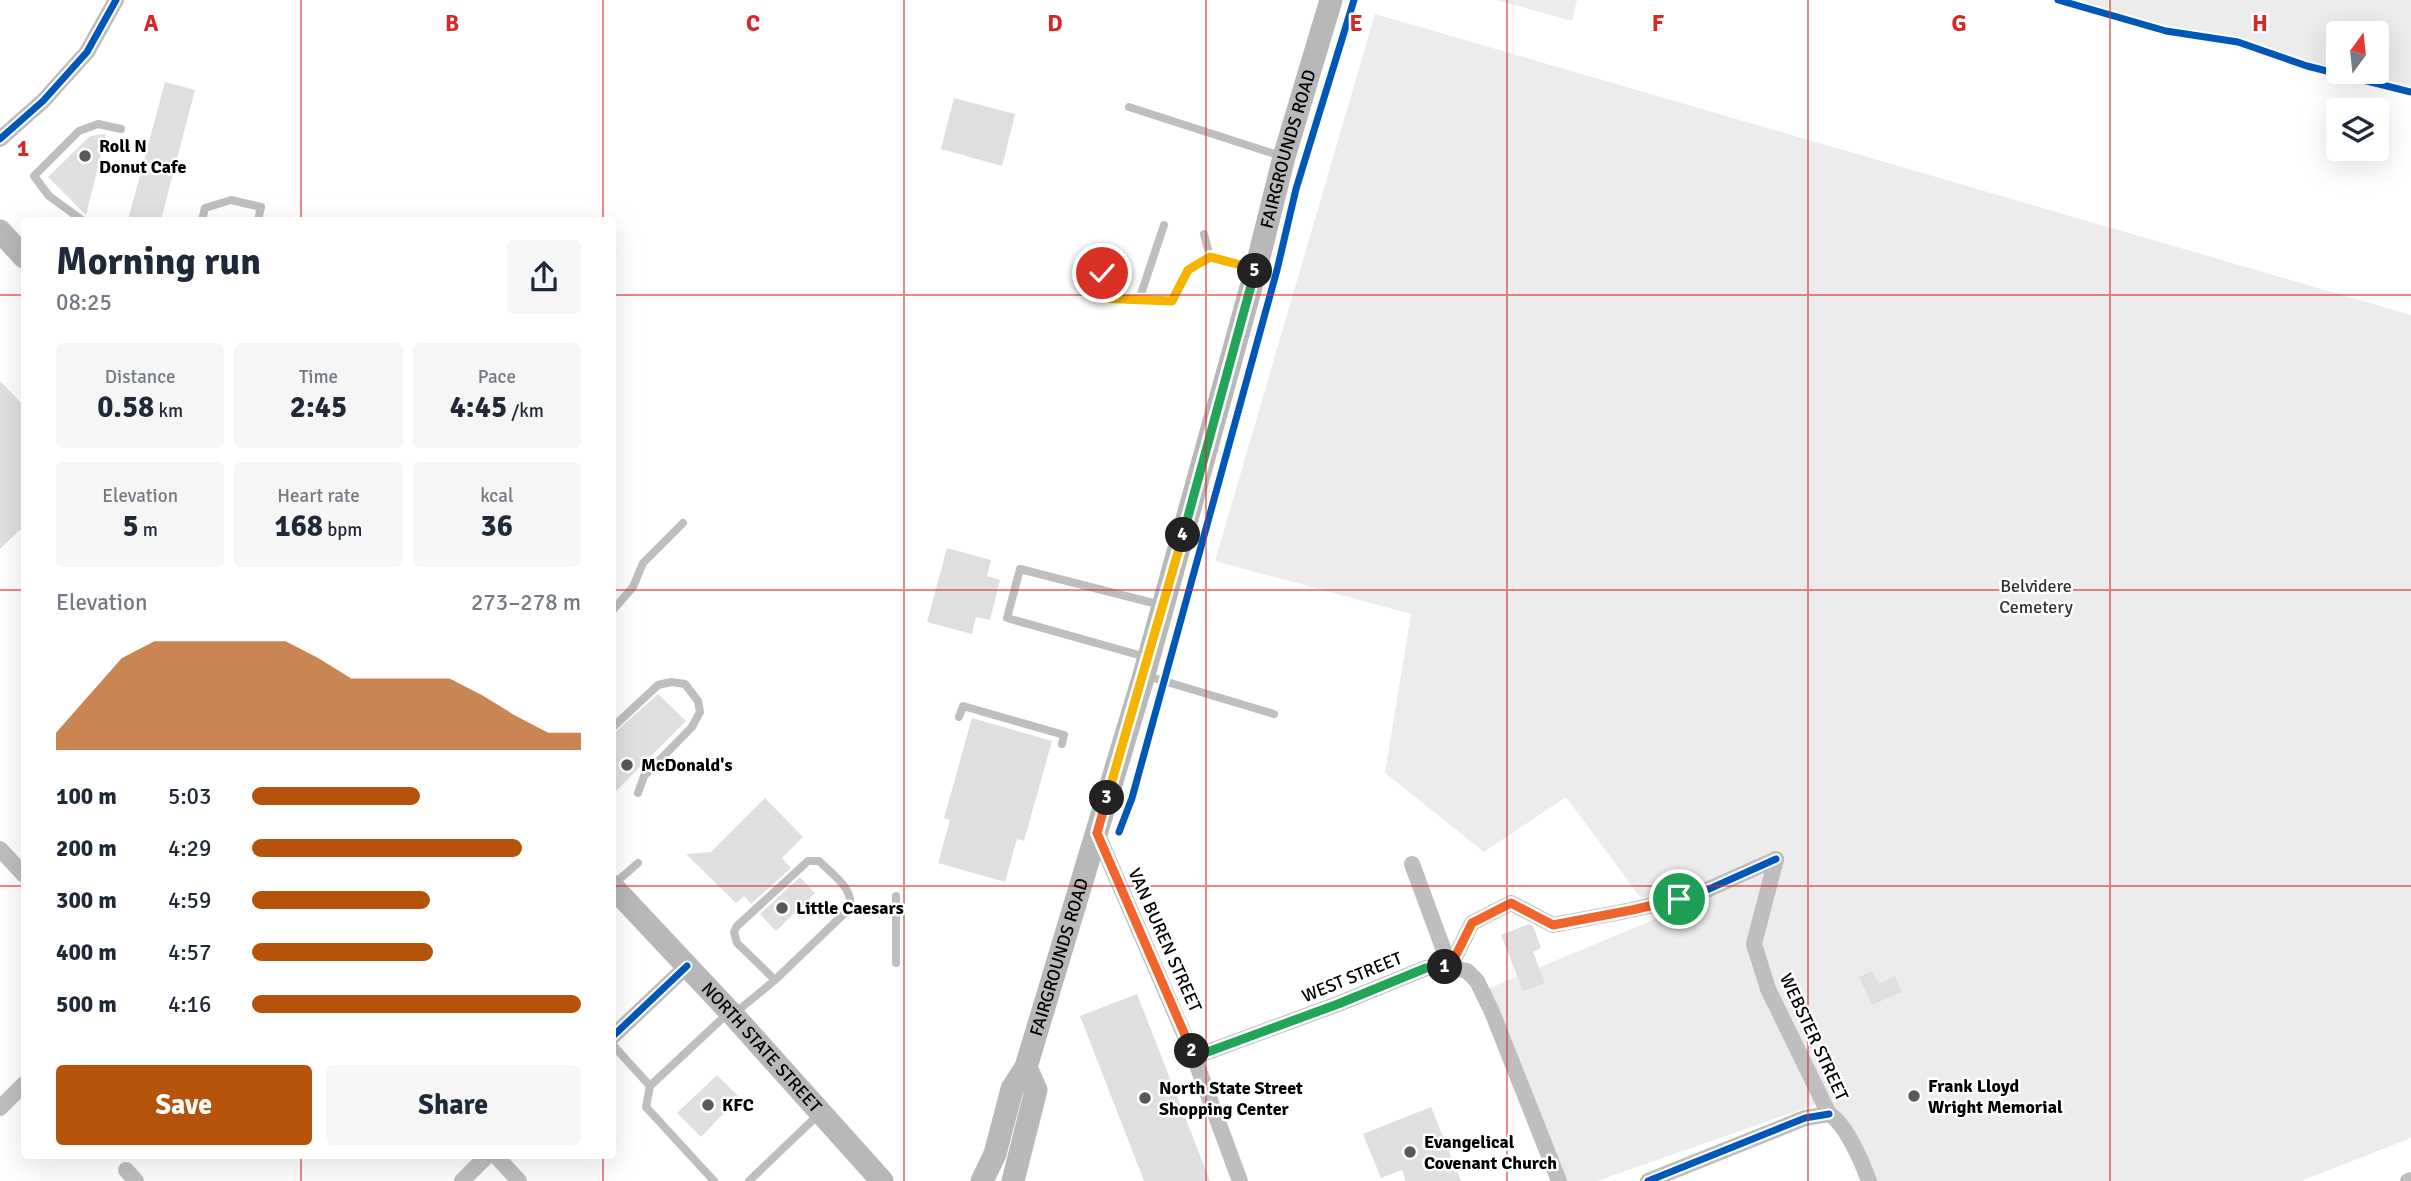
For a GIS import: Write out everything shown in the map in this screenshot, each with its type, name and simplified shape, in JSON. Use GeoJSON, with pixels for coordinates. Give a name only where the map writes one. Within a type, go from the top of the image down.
{"type":"FeatureCollection","features":[{"type":"Feature","properties":{"kind":"main road","name":"FAIRGROUNDS ROAD"},"geometry":{"type":"LineString","coordinates":[[982,1181],[995,1154],[1012,1089],[1027,1067],[1147,666],[1284,157],[1331,0]]}},
{"type":"Feature","properties":{"kind":"main road"},"geometry":{"type":"LineString","coordinates":[[0,231],[21,254]]}},
{"type":"Feature","properties":{"kind":"main road","name":"NORTH STATE STREET"},"geometry":{"type":"LineString","coordinates":[[616,890],[882,1181]]}},
{"type":"Feature","properties":{"kind":"main road","name":"FAIRGROUNDS ROAD"},"geometry":{"type":"LineString","coordinates":[[1013,1181],[1036,1090],[1027,1067]]}},
{"type":"Feature","properties":{"kind":"street"},"geometry":{"type":"LineString","coordinates":[[0,139],[43,100],[87,52],[116,0]]}},
{"type":"Feature","properties":{"kind":"street","name":"VAN BUREN STREET"},"geometry":{"type":"LineString","coordinates":[[1097,833],[1194,1057],[1240,1181]]}},
{"type":"Feature","properties":{"kind":"street"},"geometry":{"type":"LineString","coordinates":[[0,849],[21,872]]}},
{"type":"Feature","properties":{"kind":"street","name":"WEBSTER STREET"},"geometry":{"type":"LineString","coordinates":[[1450,967],[1472,923],[1511,903],[1553,925],[1632,910],[1700,893],[1776,859],[1754,944],[1768,989],[1829,1114],[1843,1128],[1869,1181]]}},
{"type":"Feature","properties":{"kind":"street"},"geometry":{"type":"LineString","coordinates":[[1412,864],[1450,967],[1467,971],[1477,981],[1492,1012],[1559,1181]]}},
{"type":"Feature","properties":{"kind":"street"},"geometry":{"type":"LineString","coordinates":[[616,1033],[687,966]]}},
{"type":"Feature","properties":{"kind":"street","name":"WEST STREET"},"geometry":{"type":"LineString","coordinates":[[1194,1057],[1426,968],[1450,967]]}},
{"type":"Feature","properties":{"kind":"street"},"geometry":{"type":"LineString","coordinates":[[0,1108],[21,1087]]}},
{"type":"Feature","properties":{"kind":"street"},"geometry":{"type":"LineString","coordinates":[[1648,1181],[1805,1118],[1829,1114]]}},
{"type":"Feature","properties":{"kind":"street"},"geometry":{"type":"LineString","coordinates":[[462,1181],[484,1159]]}},
{"type":"Feature","properties":{"kind":"street"},"geometry":{"type":"LineString","coordinates":[[499,1159],[519,1181]]}},
{"type":"Feature","properties":{"kind":"lane"},"geometry":{"type":"LineString","coordinates":[[1129,107],[1284,157]]}},
{"type":"Feature","properties":{"kind":"lane"},"geometry":{"type":"LineString","coordinates":[[78,217],[49,196],[34,176],[79,131],[98,124],[121,129]]}},
{"type":"Feature","properties":{"kind":"lane"},"geometry":{"type":"LineString","coordinates":[[202,217],[205,208],[231,200],[261,206],[259,217]]}},
{"type":"Feature","properties":{"kind":"lane"},"geometry":{"type":"LineString","coordinates":[[1139,300],[1164,225]]}},
{"type":"Feature","properties":{"kind":"lane"},"geometry":{"type":"LineString","coordinates":[[1205,234],[1210,257]]}},
{"type":"Feature","properties":{"kind":"lane"},"geometry":{"type":"LineString","coordinates":[[1102,273],[1096,298],[1172,301],[1188,270],[1210,257],[1256,269]]}},
{"type":"Feature","properties":{"kind":"lane"},"geometry":{"type":"LineString","coordinates":[[616,606],[633,587],[643,563],[683,523]]}},
{"type":"Feature","properties":{"kind":"lane"},"geometry":{"type":"LineString","coordinates":[[1164,606],[1020,569],[1007,618],[1275,714]]}},
{"type":"Feature","properties":{"kind":"lane"},"geometry":{"type":"LineString","coordinates":[[616,724],[658,685],[671,681],[685,684],[698,701],[700,712],[692,727],[644,776],[638,793]]}},
{"type":"Feature","properties":{"kind":"lane"},"geometry":{"type":"LineString","coordinates":[[959,717],[962,706],[1064,736],[1062,744]]}},
{"type":"Feature","properties":{"kind":"lane"},"geometry":{"type":"LineString","coordinates":[[713,1181],[646,1107],[650,1086],[731,1013],[775,980],[849,909],[852,902],[846,889],[819,861],[808,861],[737,926],[734,932],[737,943],[775,980]]}},
{"type":"Feature","properties":{"kind":"lane"},"geometry":{"type":"LineString","coordinates":[[616,882],[638,863]]}},
{"type":"Feature","properties":{"kind":"lane"},"geometry":{"type":"LineString","coordinates":[[896,896],[896,963]]}},
{"type":"Feature","properties":{"kind":"lane"},"geometry":{"type":"LineString","coordinates":[[616,1048],[650,1086]]}},
{"type":"Feature","properties":{"kind":"lane"},"geometry":{"type":"LineString","coordinates":[[749,1181],[820,1113]]}},
{"type":"Feature","properties":{"kind":"green space"},"geometry":{"type":"Polygon","coordinates":[[[1496,0],[1577,0],[1572,21],[1496,0]]]}},
{"type":"Feature","properties":{"kind":"green space"},"geometry":{"type":"Polygon","coordinates":[[[2054,0],[2411,0],[2411,93],[2376,84],[2389,84],[2389,21],[2326,21],[2326,71],[2054,0]]]}},
{"type":"Feature","properties":{"kind":"green space","name":"Belvidere Cemetery"},"geometry":{"type":"Polygon","coordinates":[[[1375,14],[2411,315],[2411,1138],[2301,1181],[1873,1181],[1829,1100],[1597,1181],[1563,1181],[1487,989],[1771,871],[1672,894],[1641,898],[1566,797],[1484,852],[1385,773],[1411,614],[1215,561],[1375,14]]]}},
{"type":"Feature","properties":{"kind":"building"},"geometry":{"type":"Polygon","coordinates":[[[165,82],[195,90],[162,217],[129,217],[165,82]]]}},
{"type":"Feature","properties":{"kind":"building"},"geometry":{"type":"Polygon","coordinates":[[[954,98],[1015,114],[1002,166],[941,149],[954,98]]]}},
{"type":"Feature","properties":{"kind":"building","name":"Roll N Donut Cafe"},"geometry":{"type":"Polygon","coordinates":[[[106,134],[86,215],[48,177],[90,136],[106,134]]]}},
{"type":"Feature","properties":{"kind":"building"},"geometry":{"type":"Polygon","coordinates":[[[0,381],[21,403],[21,529],[0,549],[0,381]]]}},
{"type":"Feature","properties":{"kind":"building"},"geometry":{"type":"Polygon","coordinates":[[[947,548],[991,560],[987,576],[1000,580],[990,620],[976,617],[972,634],[927,622],[947,548]]]}},
{"type":"Feature","properties":{"kind":"building","name":"McDonald's"},"geometry":{"type":"Polygon","coordinates":[[[658,694],[686,721],[616,791],[616,731],[658,694]]]}},
{"type":"Feature","properties":{"kind":"building"},"geometry":{"type":"Polygon","coordinates":[[[972,718],[1052,741],[1024,841],[1017,839],[1005,882],[938,863],[950,820],[944,818],[972,718]]]}},
{"type":"Feature","properties":{"kind":"building"},"geometry":{"type":"Polygon","coordinates":[[[765,798],[803,837],[782,858],[791,868],[751,904],[744,896],[736,903],[686,854],[711,852],[765,798]]]}},
{"type":"Feature","properties":{"kind":"building","name":"Little Caesars"},"geometry":{"type":"Polygon","coordinates":[[[800,877],[815,893],[776,931],[760,914],[800,877]]]}},
{"type":"Feature","properties":{"kind":"building"},"geometry":{"type":"Polygon","coordinates":[[[1529,924],[1533,926],[1541,948],[1533,952],[1545,983],[1523,991],[1501,935],[1529,924]]]}},
{"type":"Feature","properties":{"kind":"building"},"geometry":{"type":"Polygon","coordinates":[[[1872,971],[1879,984],[1895,976],[1902,992],[1872,1005],[1859,977],[1872,971]]]}},
{"type":"Feature","properties":{"kind":"building","name":"North State Street Shopping Center"},"geometry":{"type":"Polygon","coordinates":[[[1137,994],[1210,1181],[1144,1181],[1080,1016],[1137,994]]]}},
{"type":"Feature","properties":{"kind":"building","name":"KFC"},"geometry":{"type":"Polygon","coordinates":[[[717,1075],[739,1097],[701,1137],[677,1113],[717,1075]]]}},
{"type":"Feature","properties":{"kind":"building","name":"Evangelical Covenant Church"},"geometry":{"type":"Polygon","coordinates":[[[1431,1107],[1461,1181],[1406,1181],[1402,1170],[1381,1178],[1363,1134],[1431,1107]]]}},
{"type":"Feature","properties":{"kind":"cycle path"},"geometry":{"type":"LineString","coordinates":[[0,139],[43,101],[87,52],[116,0]]}},
{"type":"Feature","properties":{"kind":"cycle path"},"geometry":{"type":"LineString","coordinates":[[1119,832],[1132,798],[1277,270],[1296,189],[1354,0]]}},
{"type":"Feature","properties":{"kind":"cycle path"},"geometry":{"type":"LineString","coordinates":[[2058,0],[2166,31],[2238,42],[2307,66],[2411,92]]}},
{"type":"Feature","properties":{"kind":"cycle path"},"geometry":{"type":"LineString","coordinates":[[1194,1057],[1426,968],[1450,967],[1472,923],[1511,903],[1553,925],[1632,910],[1700,893],[1776,859]]}},
{"type":"Feature","properties":{"kind":"cycle path"},"geometry":{"type":"LineString","coordinates":[[616,1033],[687,966]]}},
{"type":"Feature","properties":{"kind":"cycle path"},"geometry":{"type":"LineString","coordinates":[[1648,1181],[1805,1118],[1829,1114]]}},
{"type":"Feature","properties":{"kind":"place","name":"Roll N Donut Cafe"},"geometry":{"type":"Point","coordinates":[85,156]}},
{"type":"Feature","properties":{"kind":"place","name":"McDonald's"},"geometry":{"type":"Point","coordinates":[627,765]}},
{"type":"Feature","properties":{"kind":"place","name":"Little Caesars"},"geometry":{"type":"Point","coordinates":[782,908]}},
{"type":"Feature","properties":{"kind":"place","name":"Frank Lloyd Wright Memorial"},"geometry":{"type":"Point","coordinates":[1914,1096]}},
{"type":"Feature","properties":{"kind":"place","name":"North State Street Shopping Center"},"geometry":{"type":"Point","coordinates":[1145,1098]}},
{"type":"Feature","properties":{"kind":"place","name":"KFC"},"geometry":{"type":"Point","coordinates":[708,1105]}},
{"type":"Feature","properties":{"kind":"place","name":"Evangelical Covenant Church"},"geometry":{"type":"Point","coordinates":[1410,1152]}},
{"type":"Feature","properties":{"kind":"route"},"geometry":{"type":"LineString","coordinates":[[1102,273],[1096,298],[1172,301],[1188,270],[1210,257],[1256,269],[1144,675],[1097,833],[1194,1057],[1426,968],[1450,967],[1472,923],[1511,903],[1553,925],[1679,899]]}}]}
